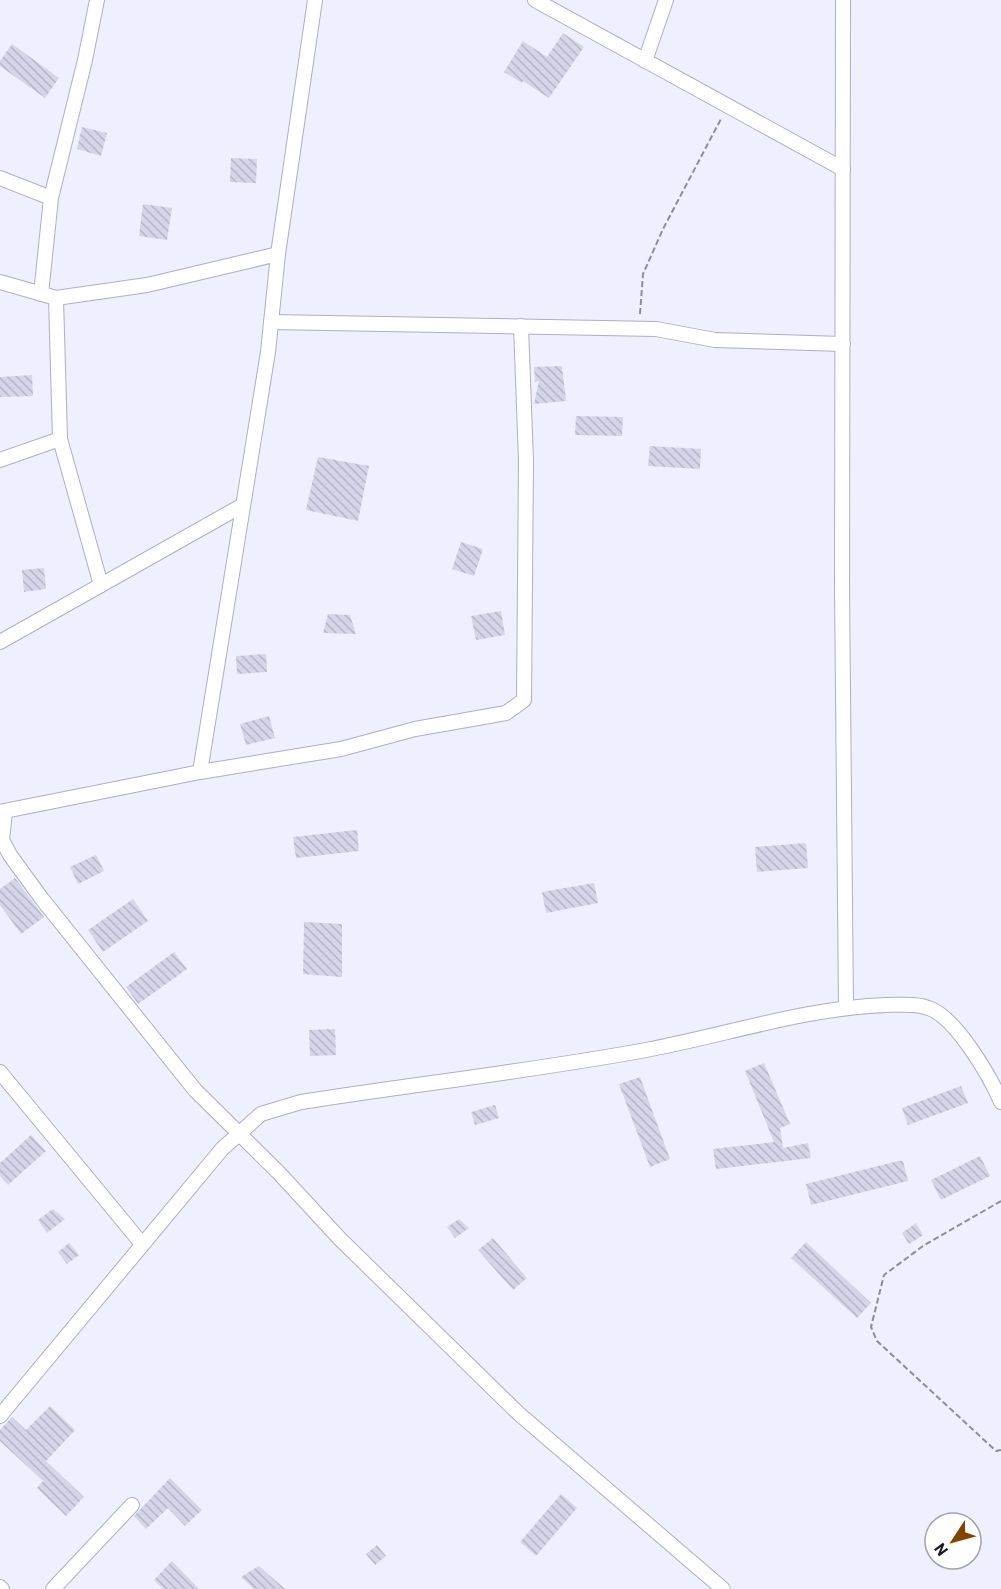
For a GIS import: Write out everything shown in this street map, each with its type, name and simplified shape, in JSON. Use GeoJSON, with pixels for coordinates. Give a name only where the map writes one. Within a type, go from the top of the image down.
{"type":"FeatureCollection","features":[{"type":"Feature","properties":{"kind":"street"},"geometry":{"type":"LineString","coordinates":[[41,294],[51,198],[97,0]]}},
{"type":"Feature","properties":{"kind":"street"},"geometry":{"type":"LineString","coordinates":[[200,772],[271,322],[278,254],[315,0]]}},
{"type":"Feature","properties":{"kind":"street"},"geometry":{"type":"LineString","coordinates":[[535,0],[843,169]]}},
{"type":"Feature","properties":{"kind":"street"},"geometry":{"type":"LineString","coordinates":[[645,61],[666,0]]}},
{"type":"Feature","properties":{"kind":"street"},"geometry":{"type":"LineString","coordinates":[[843,0],[846,1007]]}},
{"type":"Feature","properties":{"kind":"street"},"geometry":{"type":"LineString","coordinates":[[0,178],[51,198]]}},
{"type":"Feature","properties":{"kind":"street"},"geometry":{"type":"LineString","coordinates":[[0,282],[56,298],[147,285],[278,254]]}},
{"type":"Feature","properties":{"kind":"street"},"geometry":{"type":"LineString","coordinates":[[56,298],[60,439],[101,585]]}},
{"type":"Feature","properties":{"kind":"street"},"geometry":{"type":"LineString","coordinates":[[271,322],[656,329],[715,340],[843,344]]}},
{"type":"Feature","properties":{"kind":"street"},"geometry":{"type":"LineString","coordinates":[[521,326],[526,461],[524,700],[506,713],[415,729],[341,749],[200,772],[2,812],[2,840],[10,855],[195,1090],[279,1173],[340,1239],[518,1413],[723,1589]]}},
{"type":"Feature","properties":{"kind":"street"},"geometry":{"type":"LineString","coordinates":[[0,460],[60,439]]}},
{"type":"Feature","properties":{"kind":"street"},"geometry":{"type":"LineString","coordinates":[[0,642],[243,505]]}},
{"type":"Feature","properties":{"kind":"street"},"geometry":{"type":"LineString","coordinates":[[0,1416],[195,1180],[238,1133],[261,1114],[301,1102],[646,1050],[846,1007],[916,1005],[932,1009],[946,1020],[993,1083],[1001,1102]]}},
{"type":"Feature","properties":{"kind":"street"},"geometry":{"type":"LineString","coordinates":[[0,1072],[142,1244]]}},
{"type":"Feature","properties":{"kind":"street"},"geometry":{"type":"LineString","coordinates":[[53,1589],[132,1505]]}},
{"type":"Feature","properties":{"kind":"path"},"geometry":{"type":"LineString","coordinates":[[639,329],[643,274],[663,230],[728,106]]}},
{"type":"Feature","properties":{"kind":"path"},"geometry":{"type":"LineString","coordinates":[[1001,1201],[923,1246],[884,1275],[871,1327],[877,1341],[996,1451],[1001,1450]]}},
{"type":"Feature","properties":{"kind":"building"},"geometry":{"type":"Polygon","coordinates":[[[563,33],[584,47],[549,98],[504,72],[523,41],[547,57],[563,33]]]}},
{"type":"Feature","properties":{"kind":"building"},"geometry":{"type":"Polygon","coordinates":[[[12,44],[59,78],[45,98],[0,66],[0,61],[12,44]]]}},
{"type":"Feature","properties":{"kind":"building"},"geometry":{"type":"Polygon","coordinates":[[[82,127],[107,133],[101,156],[77,149],[82,127]]]}},
{"type":"Feature","properties":{"kind":"building"},"geometry":{"type":"Polygon","coordinates":[[[231,158],[257,159],[256,183],[230,182],[231,158]]]}},
{"type":"Feature","properties":{"kind":"building"},"geometry":{"type":"Polygon","coordinates":[[[143,204],[172,208],[167,240],[139,236],[143,204]]]}},
{"type":"Feature","properties":{"kind":"building"},"geometry":{"type":"Polygon","coordinates":[[[562,366],[566,401],[534,404],[539,381],[535,382],[534,367],[562,366]]]}},
{"type":"Feature","properties":{"kind":"building"},"geometry":{"type":"Polygon","coordinates":[[[32,375],[33,396],[0,397],[0,377],[32,375]]]}},
{"type":"Feature","properties":{"kind":"building"},"geometry":{"type":"Polygon","coordinates":[[[576,416],[623,417],[622,436],[575,435],[576,416]]]}},
{"type":"Feature","properties":{"kind":"building"},"geometry":{"type":"Polygon","coordinates":[[[650,446],[701,449],[700,469],[648,466],[650,446]]]}},
{"type":"Feature","properties":{"kind":"building"},"geometry":{"type":"Polygon","coordinates":[[[318,457],[369,466],[358,521],[306,510],[318,457]]]}},
{"type":"Feature","properties":{"kind":"building"},"geometry":{"type":"Polygon","coordinates":[[[461,542],[483,549],[474,576],[452,569],[461,542]]]}},
{"type":"Feature","properties":{"kind":"building"},"geometry":{"type":"Polygon","coordinates":[[[44,568],[46,589],[24,592],[22,570],[44,568]]]}},
{"type":"Feature","properties":{"kind":"building"},"geometry":{"type":"Polygon","coordinates":[[[501,611],[505,635],[476,640],[471,616],[501,611]]]}},
{"type":"Feature","properties":{"kind":"building"},"geometry":{"type":"Polygon","coordinates":[[[328,614],[350,615],[356,634],[323,633],[328,614]]]}},
{"type":"Feature","properties":{"kind":"building"},"geometry":{"type":"Polygon","coordinates":[[[266,654],[267,672],[237,674],[236,656],[266,654]]]}},
{"type":"Feature","properties":{"kind":"building"},"geometry":{"type":"Polygon","coordinates":[[[269,716],[275,738],[246,745],[240,724],[269,716]]]}},
{"type":"Feature","properties":{"kind":"building"},"geometry":{"type":"Polygon","coordinates":[[[357,830],[359,851],[296,858],[293,837],[357,830]]]}},
{"type":"Feature","properties":{"kind":"building"},"geometry":{"type":"Polygon","coordinates":[[[806,843],[808,868],[757,872],[755,847],[806,843]]]}},
{"type":"Feature","properties":{"kind":"building"},"geometry":{"type":"Polygon","coordinates":[[[96,855],[104,871],[78,884],[70,867],[96,855]]]}},
{"type":"Feature","properties":{"kind":"building"},"geometry":{"type":"Polygon","coordinates":[[[15,878],[44,917],[21,934],[0,905],[0,889],[15,878]]]}},
{"type":"Feature","properties":{"kind":"building"},"geometry":{"type":"Polygon","coordinates":[[[594,883],[598,903],[546,913],[542,892],[594,883]]]}},
{"type":"Feature","properties":{"kind":"building"},"geometry":{"type":"Polygon","coordinates":[[[133,899],[148,921],[103,952],[88,930],[133,899]]]}},
{"type":"Feature","properties":{"kind":"building"},"geometry":{"type":"Polygon","coordinates":[[[304,922],[342,924],[342,977],[303,974],[304,922]]]}},
{"type":"Feature","properties":{"kind":"building"},"geometry":{"type":"Polygon","coordinates":[[[174,952],[187,969],[138,1004],[126,987],[174,952]]]}},
{"type":"Feature","properties":{"kind":"building"},"geometry":{"type":"Polygon","coordinates":[[[335,1029],[336,1055],[310,1056],[309,1030],[335,1029]]]}},
{"type":"Feature","properties":{"kind":"building"},"geometry":{"type":"Polygon","coordinates":[[[764,1063],[790,1124],[780,1128],[783,1148],[808,1143],[811,1158],[716,1169],[713,1149],[774,1142],[745,1071],[764,1063]]]}},
{"type":"Feature","properties":{"kind":"building"},"geometry":{"type":"Polygon","coordinates":[[[640,1077],[670,1159],[650,1167],[619,1084],[640,1077]]]}},
{"type":"Feature","properties":{"kind":"building"},"geometry":{"type":"Polygon","coordinates":[[[961,1086],[968,1103],[908,1125],[902,1108],[961,1086]]]}},
{"type":"Feature","properties":{"kind":"building"},"geometry":{"type":"Polygon","coordinates":[[[495,1105],[499,1118],[475,1125],[471,1112],[495,1105]]]}},
{"type":"Feature","properties":{"kind":"building"},"geometry":{"type":"Polygon","coordinates":[[[31,1135],[46,1151],[8,1185],[0,1176],[0,1163],[31,1135]]]}},
{"type":"Feature","properties":{"kind":"building"},"geometry":{"type":"Polygon","coordinates":[[[980,1156],[990,1176],[941,1200],[931,1180],[980,1156]]]}},
{"type":"Feature","properties":{"kind":"building"},"geometry":{"type":"Polygon","coordinates":[[[903,1161],[908,1181],[811,1205],[806,1184],[903,1161]]]}},
{"type":"Feature","properties":{"kind":"building"},"geometry":{"type":"Polygon","coordinates":[[[53,1209],[65,1219],[47,1233],[38,1220],[53,1209]]]}},
{"type":"Feature","properties":{"kind":"building"},"geometry":{"type":"Polygon","coordinates":[[[459,1219],[469,1228],[455,1238],[447,1227],[459,1219]]]}},
{"type":"Feature","properties":{"kind":"building"},"geometry":{"type":"Polygon","coordinates":[[[916,1223],[923,1235],[909,1244],[902,1233],[916,1223]]]}},
{"type":"Feature","properties":{"kind":"building"},"geometry":{"type":"Polygon","coordinates":[[[493,1238],[527,1278],[513,1290],[478,1250],[493,1238]]]}},
{"type":"Feature","properties":{"kind":"building"},"geometry":{"type":"Polygon","coordinates":[[[806,1242],[871,1303],[857,1318],[791,1258],[806,1242]]]}},
{"type":"Feature","properties":{"kind":"building"},"geometry":{"type":"Polygon","coordinates":[[[69,1243],[79,1255],[67,1264],[58,1252],[69,1243]]]}},
{"type":"Feature","properties":{"kind":"building"},"geometry":{"type":"Polygon","coordinates":[[[50,1406],[75,1430],[46,1461],[84,1497],[66,1516],[37,1488],[43,1481],[0,1441],[0,1430],[12,1417],[26,1430],[50,1406]]]}},
{"type":"Feature","properties":{"kind":"building"},"geometry":{"type":"Polygon","coordinates":[[[170,1478],[202,1510],[185,1526],[168,1508],[146,1529],[134,1516],[170,1478]]]}},
{"type":"Feature","properties":{"kind":"building"},"geometry":{"type":"Polygon","coordinates":[[[561,1494],[577,1508],[536,1556],[520,1542],[561,1494]]]}},
{"type":"Feature","properties":{"kind":"building"},"geometry":{"type":"Polygon","coordinates":[[[377,1545],[386,1556],[375,1565],[366,1554],[377,1545]]]}},
{"type":"Feature","properties":{"kind":"building"},"geometry":{"type":"Polygon","coordinates":[[[172,1561],[199,1589],[163,1589],[154,1580],[172,1561]]]}},
{"type":"Feature","properties":{"kind":"building"},"geometry":{"type":"Polygon","coordinates":[[[259,1566],[285,1589],[254,1589],[241,1577],[259,1566]]]}}]}
